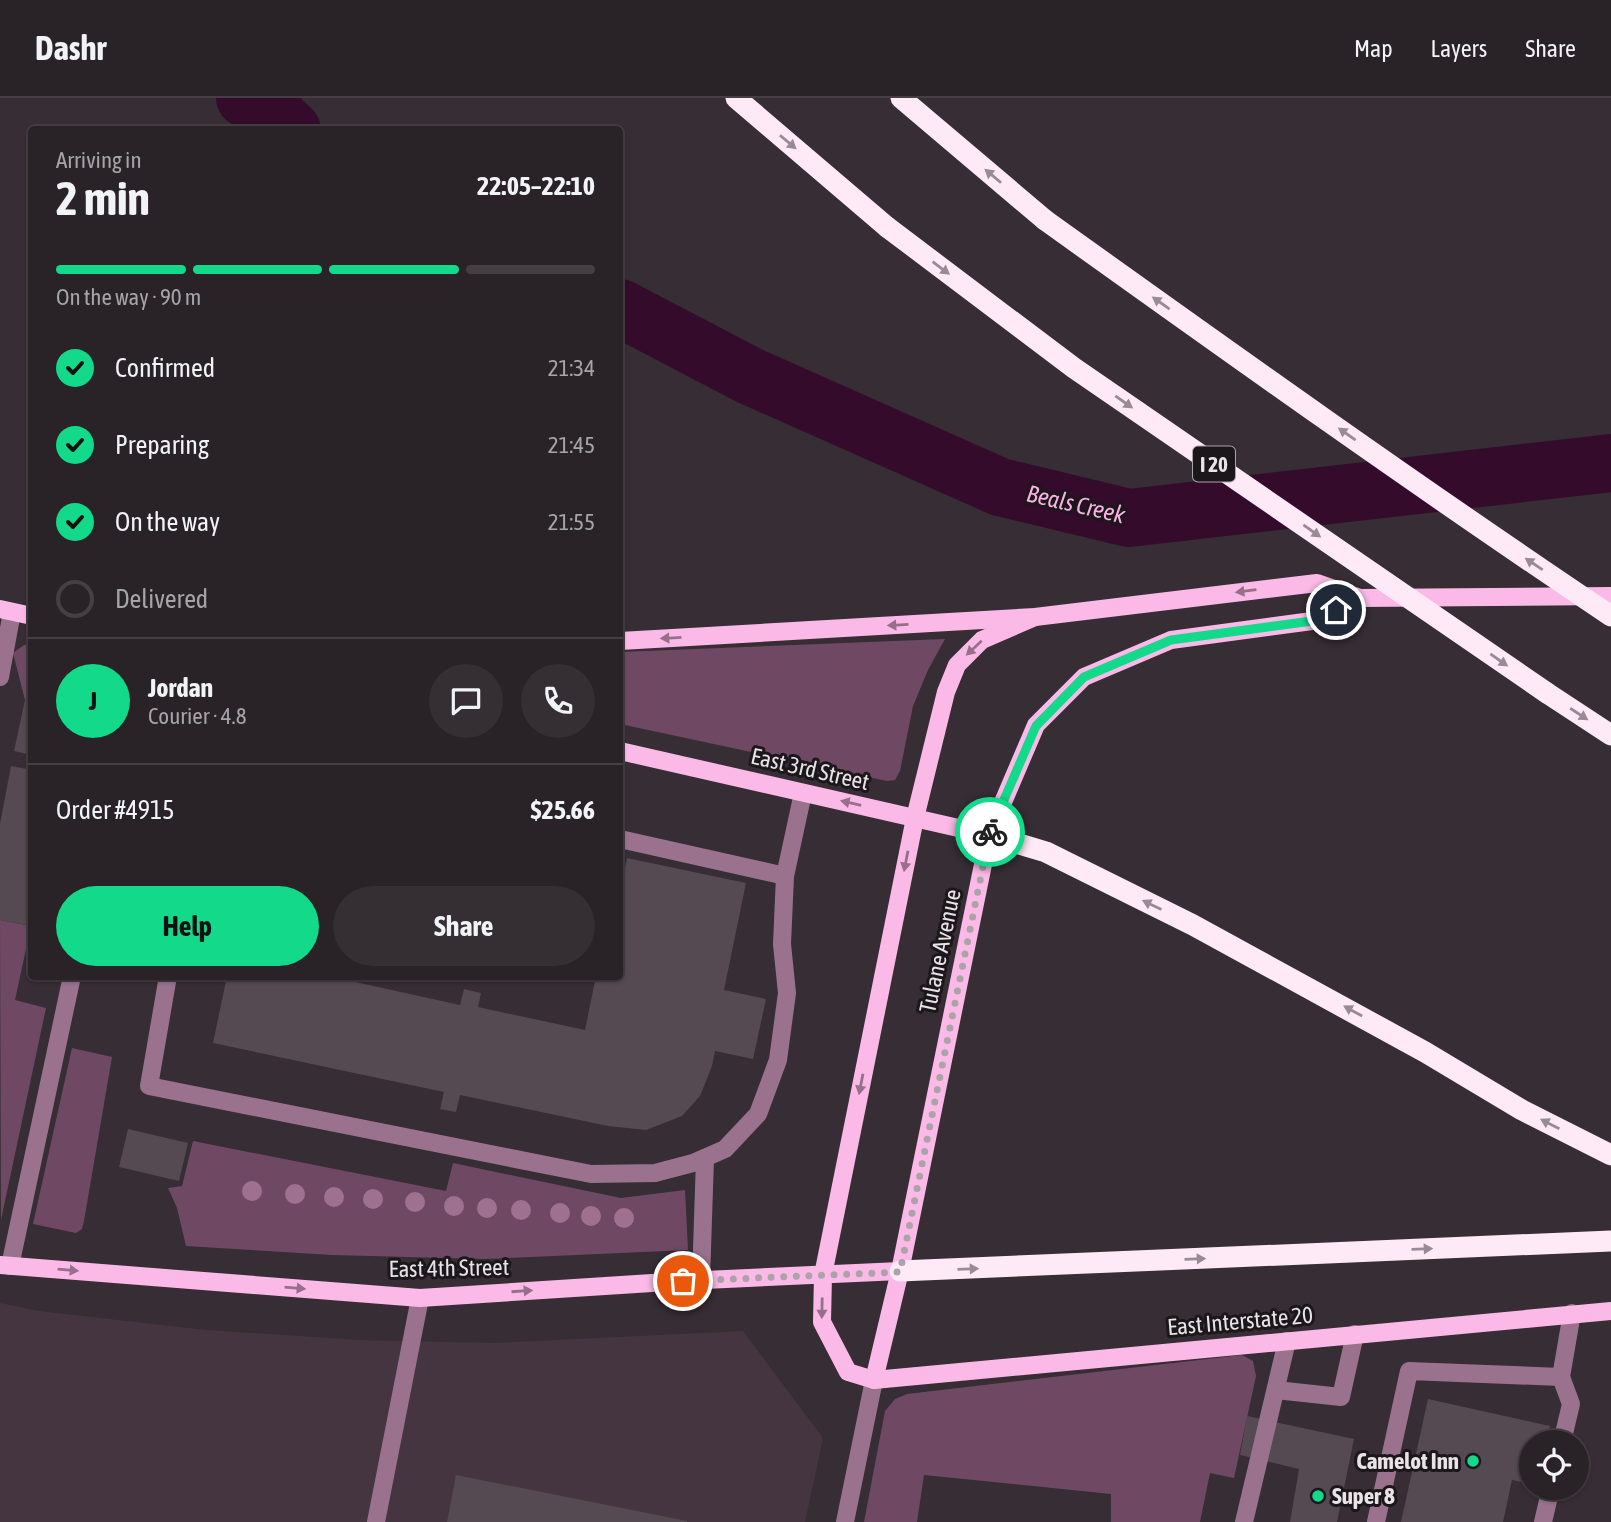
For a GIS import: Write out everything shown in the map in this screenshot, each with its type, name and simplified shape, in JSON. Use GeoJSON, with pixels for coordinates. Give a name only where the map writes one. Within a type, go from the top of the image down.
{"type":"FeatureCollection","features":[{"type":"Feature","properties":{"kind":"highway","name":"I 20"},"geometry":{"type":"LineString","coordinates":[[736,98],[887,226],[1074,368],[1611,735]]}},
{"type":"Feature","properties":{"kind":"highway"},"geometry":{"type":"LineString","coordinates":[[901,98],[1045,220],[1412,480],[1611,615]]}},
{"type":"Feature","properties":{"kind":"highway"},"geometry":{"type":"LineString","coordinates":[[989,835],[1046,852],[1193,925],[1425,1052],[1522,1110],[1611,1155]]}},
{"type":"Feature","properties":{"kind":"highway"},"geometry":{"type":"LineString","coordinates":[[900,1272],[1611,1241]]}},
{"type":"Feature","properties":{"kind":"main road"},"geometry":{"type":"LineString","coordinates":[[623,642],[1034,617],[1317,583],[1360,598],[1611,596]]}},
{"type":"Feature","properties":{"kind":"main road","name":"Tulane Avenue"},"geometry":{"type":"LineString","coordinates":[[874,1380],[900,1272],[989,835],[1036,726],[1084,677],[1171,640],[1312,621],[1360,598]]}},
{"type":"Feature","properties":{"kind":"main road"},"geometry":{"type":"LineString","coordinates":[[6,611],[28,615]]}},
{"type":"Feature","properties":{"kind":"main road"},"geometry":{"type":"LineString","coordinates":[[874,1380],[848,1372],[822,1322],[823,1275],[915,818],[946,692],[957,665],[982,640],[1034,617]]}},
{"type":"Feature","properties":{"kind":"main road","name":"East 3rd Street"},"geometry":{"type":"LineString","coordinates":[[623,752],[989,835]]}},
{"type":"Feature","properties":{"kind":"main road","name":"East 4th Street"},"geometry":{"type":"LineString","coordinates":[[5,1265],[420,1298],[701,1280],[900,1272]]}},
{"type":"Feature","properties":{"kind":"main road","name":"East Interstate 20"},"geometry":{"type":"LineString","coordinates":[[874,1380],[1611,1311]]}},
{"type":"Feature","properties":{"kind":"street"},"geometry":{"type":"LineString","coordinates":[[0,677],[6,611]]}},
{"type":"Feature","properties":{"kind":"street"},"geometry":{"type":"LineString","coordinates":[[167,980],[149,1086],[591,1174],[655,1173],[693,1163],[726,1149],[758,1114],[778,1060],[787,993],[782,944],[785,876],[803,793]]}},
{"type":"Feature","properties":{"kind":"street"},"geometry":{"type":"LineString","coordinates":[[623,840],[785,876]]}},
{"type":"Feature","properties":{"kind":"street"},"geometry":{"type":"LineString","coordinates":[[5,1265],[71,980]]}},
{"type":"Feature","properties":{"kind":"street"},"geometry":{"type":"LineString","coordinates":[[701,1280],[705,1158]]}},
{"type":"Feature","properties":{"kind":"street"},"geometry":{"type":"LineString","coordinates":[[376,1522],[420,1298]]}},
{"type":"Feature","properties":{"kind":"street"},"geometry":{"type":"LineString","coordinates":[[1565,1430],[1571,1404],[1561,1377],[1572,1313]]}},
{"type":"Feature","properties":{"kind":"street"},"geometry":{"type":"LineString","coordinates":[[1276,1390],[1340,1397],[1355,1334]]}},
{"type":"Feature","properties":{"kind":"street"},"geometry":{"type":"LineString","coordinates":[[1244,1522],[1287,1341]]}},
{"type":"Feature","properties":{"kind":"street"},"geometry":{"type":"LineString","coordinates":[[1376,1522],[1409,1371],[1561,1377]]}},
{"type":"Feature","properties":{"kind":"street","name":"Tulane Avenue"},"geometry":{"type":"LineString","coordinates":[[845,1522],[874,1380]]}},
{"type":"Feature","properties":{"kind":"street"},"geometry":{"type":"LineString","coordinates":[[1543,1522],[1549,1500]]}},
{"type":"Feature","properties":{"kind":"shaded area"},"geometry":{"type":"Polygon","coordinates":[[[945,639],[913,706],[900,771],[895,780],[887,781],[623,725],[623,652],[945,639]]]}},
{"type":"Feature","properties":{"kind":"shaded area"},"geometry":{"type":"Polygon","coordinates":[[[24,645],[28,646],[28,701],[25,700],[13,653],[24,645]]]}},
{"type":"Feature","properties":{"kind":"shaded area"},"geometry":{"type":"Polygon","coordinates":[[[0,920],[28,925],[28,940],[15,1000],[46,1008],[1,1220],[0,920]]]}},
{"type":"Feature","properties":{"kind":"shaded area"},"geometry":{"type":"Polygon","coordinates":[[[72,1048],[112,1057],[84,1221],[82,1229],[76,1233],[33,1224],[72,1048]]]}},
{"type":"Feature","properties":{"kind":"shaded area"},"geometry":{"type":"Polygon","coordinates":[[[193,1141],[446,1191],[453,1163],[621,1198],[685,1190],[688,1250],[485,1259],[332,1255],[186,1246],[177,1208],[168,1188],[182,1186],[193,1141]]]}},
{"type":"Feature","properties":{"kind":"shaded area"},"geometry":{"type":"Polygon","coordinates":[[[0,1303],[39,1311],[206,1330],[360,1340],[493,1343],[743,1331],[823,1438],[805,1522],[0,1522],[0,1303]]]}},
{"type":"Feature","properties":{"kind":"shaded area"},"geometry":{"type":"Polygon","coordinates":[[[1242,1355],[1253,1361],[1256,1376],[1234,1478],[1210,1473],[1200,1522],[1111,1522],[1111,1494],[924,1475],[917,1522],[864,1522],[885,1411],[895,1399],[907,1394],[1242,1355]]]}},
{"type":"Feature","properties":{"kind":"building"},"geometry":{"type":"Polygon","coordinates":[[[25,700],[28,701],[28,754],[14,751],[25,700]]]}},
{"type":"Feature","properties":{"kind":"building"},"geometry":{"type":"Polygon","coordinates":[[[11,766],[28,769],[28,925],[0,920],[0,824],[11,766]]]}},
{"type":"Feature","properties":{"kind":"building"},"geometry":{"type":"Polygon","coordinates":[[[627,858],[746,883],[724,990],[766,999],[753,1059],[715,1051],[700,1096],[682,1116],[646,1130],[608,1126],[460,1095],[456,1112],[440,1109],[444,1092],[213,1043],[226,980],[346,980],[460,1005],[464,989],[481,993],[478,1007],[585,1030],[595,980],[623,980],[623,878],[627,858]]]}},
{"type":"Feature","properties":{"kind":"building"},"geometry":{"type":"Polygon","coordinates":[[[128,1129],[188,1143],[179,1181],[119,1167],[128,1129]]]}},
{"type":"Feature","properties":{"kind":"building","name":"Camelot Inn"},"geometry":{"type":"Polygon","coordinates":[[[1428,1399],[1550,1426],[1549,1430],[1519,1430],[1519,1481],[1512,1480],[1503,1522],[1401,1522],[1428,1399]]]}},
{"type":"Feature","properties":{"kind":"building","name":"Super 8"},"geometry":{"type":"Polygon","coordinates":[[[1247,1416],[1354,1439],[1337,1522],[1290,1522],[1299,1469],[1240,1455],[1247,1416]]]}},
{"type":"Feature","properties":{"kind":"building"},"geometry":{"type":"Polygon","coordinates":[[[456,1475],[687,1521],[687,1522],[447,1522],[456,1475]]]}},
{"type":"Feature","properties":{"kind":"waterway","name":"Beals Creek"},"geometry":{"type":"LineString","coordinates":[[245,98],[278,117],[288,126]]}},
{"type":"Feature","properties":{"kind":"waterway","name":"Beals Creek"},"geometry":{"type":"LineString","coordinates":[[623,310],[750,376],[1000,487],[1129,518],[1611,463]]}},
{"type":"Feature","properties":{"kind":"way so far"},"geometry":{"type":"LineString","coordinates":[[683,1281],[900,1272],[990,832]]}},
{"type":"Feature","properties":{"kind":"place","name":"Camelot Inn"},"geometry":{"type":"Point","coordinates":[1473,1461]}},
{"type":"Feature","properties":{"kind":"place","name":"Super 8"},"geometry":{"type":"Point","coordinates":[1318,1496]}},
{"type":"Feature","properties":{"kind":"route"},"geometry":{"type":"LineString","coordinates":[[990,832],[1036,726],[1084,677],[1171,640],[1312,621],[1336,610]]}}]}
